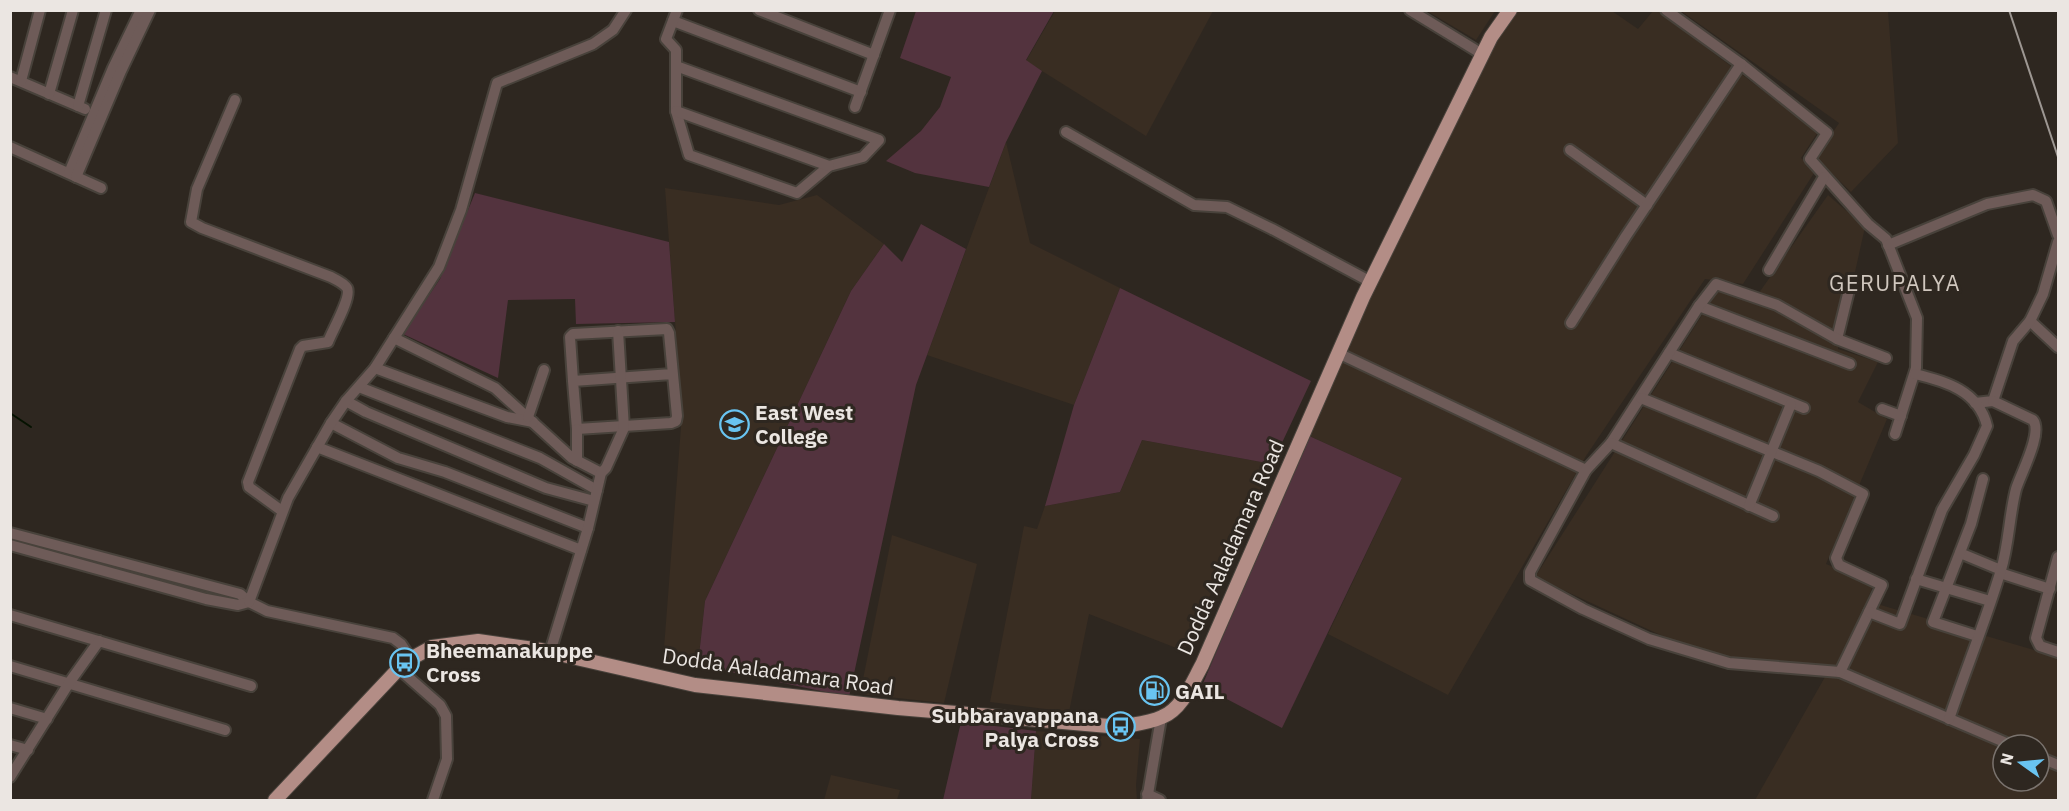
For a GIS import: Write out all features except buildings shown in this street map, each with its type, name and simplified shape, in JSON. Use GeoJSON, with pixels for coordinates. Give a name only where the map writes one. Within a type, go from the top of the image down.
{"type":"FeatureCollection","features":[{"type":"Feature","properties":{"kind":"main road","name":"Dodda Aaladamara Road"},"geometry":{"type":"LineString","coordinates":[[275,801],[411,659],[432,647],[478,641],[550,652],[695,685],[783,696],[1120,727],[1161,718],[1169,713],[1186,694],[1202,665],[1371,282],[1482,54],[1510,10]]}},
{"type":"Feature","properties":{"kind":"street"},"geometry":{"type":"LineString","coordinates":[[40,10],[16,79],[94,113]]}},
{"type":"Feature","properties":{"kind":"street"},"geometry":{"type":"LineString","coordinates":[[49,94],[73,10]]}},
{"type":"Feature","properties":{"kind":"street"},"geometry":{"type":"LineString","coordinates":[[78,106],[106,10]]}},
{"type":"Feature","properties":{"kind":"street"},"geometry":{"type":"LineString","coordinates":[[73,175],[94,113],[141,10]]}},
{"type":"Feature","properties":{"kind":"street"},"geometry":{"type":"LineString","coordinates":[[73,175],[150,10]]}},
{"type":"Feature","properties":{"kind":"street"},"geometry":{"type":"LineString","coordinates":[[249,602],[282,511],[317,447],[346,401],[375,368],[439,267],[461,210],[497,83],[593,44],[612,30],[626,10]]}},
{"type":"Feature","properties":{"kind":"street"},"geometry":{"type":"LineString","coordinates":[[759,10],[874,55]]}},
{"type":"Feature","properties":{"kind":"street"},"geometry":{"type":"LineString","coordinates":[[1410,10],[1482,54]]}},
{"type":"Feature","properties":{"kind":"street"},"geometry":{"type":"LineString","coordinates":[[1666,10],[1741,64],[1827,134],[1810,159],[1868,224],[1886,239],[1917,318],[1915,374],[1904,418],[1895,434]]}},
{"type":"Feature","properties":{"kind":"street"},"geometry":{"type":"LineString","coordinates":[[855,107],[887,11]]}},
{"type":"Feature","properties":{"kind":"street"},"geometry":{"type":"LineString","coordinates":[[676,66],[879,140],[863,157],[829,166],[796,194],[689,155],[676,111],[676,66],[676,50],[666,39],[675,16],[861,92]]}},
{"type":"Feature","properties":{"kind":"street"},"geometry":{"type":"LineString","coordinates":[[1571,323],[1741,64]]}},
{"type":"Feature","properties":{"kind":"street"},"geometry":{"type":"LineString","coordinates":[[235,100],[197,189],[191,222],[331,277],[348,290],[348,298],[328,342],[303,346],[300,349],[248,482],[249,487],[282,511]]}},
{"type":"Feature","properties":{"kind":"street"},"geometry":{"type":"LineString","coordinates":[[676,111],[829,166]]}},
{"type":"Feature","properties":{"kind":"street"},"geometry":{"type":"LineString","coordinates":[[1066,132],[1194,205],[1227,207],[1371,282]]}},
{"type":"Feature","properties":{"kind":"street"},"geometry":{"type":"LineString","coordinates":[[10,147],[101,188]]}},
{"type":"Feature","properties":{"kind":"street"},"geometry":{"type":"LineString","coordinates":[[1570,150],[1647,205]]}},
{"type":"Feature","properties":{"kind":"street"},"geometry":{"type":"LineString","coordinates":[[1769,270],[1824,177]]}},
{"type":"Feature","properties":{"kind":"street"},"geometry":{"type":"LineString","coordinates":[[1888,245],[1987,204],[2033,195],[2046,201],[2058,235]]}},
{"type":"Feature","properties":{"kind":"street"},"geometry":{"type":"LineString","coordinates":[[1993,400],[2013,341],[2030,321],[2043,294],[2058,242]]}},
{"type":"Feature","properties":{"kind":"street"},"geometry":{"type":"LineString","coordinates":[[1886,358],[1837,339],[1777,305],[1716,284],[1699,306],[1611,442],[1586,470],[1530,572],[1530,580],[1583,609],[1649,639],[1729,663],[1840,672],[1991,737]]}},
{"type":"Feature","properties":{"kind":"street"},"geometry":{"type":"LineString","coordinates":[[1837,339],[1849,290]]}},
{"type":"Feature","properties":{"kind":"street"},"geometry":{"type":"LineString","coordinates":[[1699,306],[1850,364]]}},
{"type":"Feature","properties":{"kind":"street"},"geometry":{"type":"LineString","coordinates":[[2030,321],[2058,347]]}},
{"type":"Feature","properties":{"kind":"street"},"geometry":{"type":"LineString","coordinates":[[577,429],[676,421],[667,329],[573,334],[570,337],[577,429],[577,461]]}},
{"type":"Feature","properties":{"kind":"street"},"geometry":{"type":"LineString","coordinates":[[550,652],[588,528],[601,473],[606,468],[623,431],[618,331]]}},
{"type":"Feature","properties":{"kind":"street"},"geometry":{"type":"LineString","coordinates":[[394,338],[495,388],[577,461],[601,473]]}},
{"type":"Feature","properties":{"kind":"street"},"geometry":{"type":"LineString","coordinates":[[1338,353],[1586,470]]}},
{"type":"Feature","properties":{"kind":"street"},"geometry":{"type":"LineString","coordinates":[[1669,353],[1804,408]]}},
{"type":"Feature","properties":{"kind":"street"},"geometry":{"type":"LineString","coordinates":[[375,368],[507,417],[530,419]]}},
{"type":"Feature","properties":{"kind":"street"},"geometry":{"type":"LineString","coordinates":[[530,419],[544,370]]}},
{"type":"Feature","properties":{"kind":"street"},"geometry":{"type":"LineString","coordinates":[[573,381],[672,374]]}},
{"type":"Feature","properties":{"kind":"street"},"geometry":{"type":"LineString","coordinates":[[1869,612],[1899,624],[1942,510],[1973,456],[1986,427],[1986,423],[1970,396],[1943,381],[1915,374]]}},
{"type":"Feature","properties":{"kind":"street"},"geometry":{"type":"LineString","coordinates":[[359,387],[540,458],[597,490]]}},
{"type":"Feature","properties":{"kind":"street"},"geometry":{"type":"LineString","coordinates":[[1641,398],[1819,471],[1863,494],[1836,558],[1839,565],[1882,585],[1840,672]]}},
{"type":"Feature","properties":{"kind":"street"},"geometry":{"type":"LineString","coordinates":[[1949,719],[2001,571],[2010,533],[2017,486],[2037,428],[2033,420],[1993,400],[1975,403]]}},
{"type":"Feature","properties":{"kind":"street"},"geometry":{"type":"LineString","coordinates":[[346,401],[366,412],[548,488],[594,501]]}},
{"type":"Feature","properties":{"kind":"street"},"geometry":{"type":"LineString","coordinates":[[1749,506],[1791,404]]}},
{"type":"Feature","properties":{"kind":"street"},"geometry":{"type":"LineString","coordinates":[[1882,409],[1904,418]]}},
{"type":"Feature","properties":{"kind":"street"},"geometry":{"type":"LineString","coordinates":[[331,423],[398,458],[445,472],[588,528]]}},
{"type":"Feature","properties":{"kind":"street"},"geometry":{"type":"LineString","coordinates":[[1611,442],[1773,516]]}},
{"type":"Feature","properties":{"kind":"street"},"geometry":{"type":"LineString","coordinates":[[317,447],[581,550]]}},
{"type":"Feature","properties":{"kind":"street"},"geometry":{"type":"LineString","coordinates":[[1977,636],[1934,623],[1933,620],[1971,524],[1983,479]]}},
{"type":"Feature","properties":{"kind":"street"},"geometry":{"type":"LineString","coordinates":[[10,533],[240,594],[249,602],[267,611],[393,638],[401,644],[411,659]]}},
{"type":"Feature","properties":{"kind":"street"},"geometry":{"type":"LineString","coordinates":[[10,545],[206,598],[238,605],[249,602]]}},
{"type":"Feature","properties":{"kind":"street"},"geometry":{"type":"LineString","coordinates":[[1960,553],[2050,589]]}},
{"type":"Feature","properties":{"kind":"street"},"geometry":{"type":"LineString","coordinates":[[2058,557],[2036,638],[2040,646],[2058,652]]}},
{"type":"Feature","properties":{"kind":"street"},"geometry":{"type":"LineString","coordinates":[[1916,579],[1990,601]]}},
{"type":"Feature","properties":{"kind":"street"},"geometry":{"type":"LineString","coordinates":[[10,615],[251,686]]}},
{"type":"Feature","properties":{"kind":"street"},"geometry":{"type":"LineString","coordinates":[[10,777],[69,683],[99,641]]}},
{"type":"Feature","properties":{"kind":"street"},"geometry":{"type":"LineString","coordinates":[[10,666],[225,730]]}},
{"type":"Feature","properties":{"kind":"street"},"geometry":{"type":"LineString","coordinates":[[399,669],[445,712],[447,759],[433,801]]}},
{"type":"Feature","properties":{"kind":"street"},"geometry":{"type":"LineString","coordinates":[[10,708],[47,719]]}},
{"type":"Feature","properties":{"kind":"street"},"geometry":{"type":"LineString","coordinates":[[1160,801],[1147,797],[1161,718]]}},
{"type":"Feature","properties":{"kind":"street"},"geometry":{"type":"LineString","coordinates":[[10,745],[28,750]]}},
{"type":"Feature","properties":{"kind":"shaded area"},"geometry":{"type":"Polygon","coordinates":[[[1495,10],[1476,40],[1427,11],[1495,10]]]}},
{"type":"Feature","properties":{"kind":"shaded area"},"geometry":{"type":"Polygon","coordinates":[[[916,11],[1054,11],[1026,60],[1042,71],[1006,142],[989,187],[915,173],[886,161],[921,131],[940,107],[951,77],[900,58],[916,11]]]}},
{"type":"Feature","properties":{"kind":"shaded area"},"geometry":{"type":"Polygon","coordinates":[[[1055,11],[1213,11],[1146,136],[1026,61],[1055,11]]]}},
{"type":"Feature","properties":{"kind":"shaded area"},"geometry":{"type":"Polygon","coordinates":[[[1517,11],[1612,11],[1638,29],[1653,11],[1658,11],[1818,132],[1801,158],[1816,170],[1743,284],[1705,279],[1586,456],[1448,695],[1328,634],[1402,478],[1307,435],[1364,311],[1498,36],[1517,11]]]}},
{"type":"Feature","properties":{"kind":"shaded area"},"geometry":{"type":"Polygon","coordinates":[[[1681,11],[1888,11],[1898,143],[1851,192],[1816,158],[1839,123],[1681,11]]]}},
{"type":"Feature","properties":{"kind":"shaded area"},"geometry":{"type":"Polygon","coordinates":[[[1006,142],[1030,243],[1120,288],[1074,405],[927,355],[1006,142]]]}},
{"type":"Feature","properties":{"kind":"shaded area","name":"East West College"},"geometry":{"type":"Polygon","coordinates":[[[665,188],[779,205],[817,195],[884,244],[851,291],[705,601],[698,665],[663,661],[682,414],[665,188]]]}},
{"type":"Feature","properties":{"kind":"shaded area"},"geometry":{"type":"Polygon","coordinates":[[[475,193],[669,242],[675,322],[576,324],[575,299],[508,300],[498,378],[403,334],[440,279],[475,193]]]}},
{"type":"Feature","properties":{"kind":"shaded area"},"geometry":{"type":"Polygon","coordinates":[[[1828,195],[1865,227],[1838,349],[1878,362],[1858,402],[1887,419],[1826,564],[1874,583],[1867,601],[2058,657],[2058,800],[1755,800],[1825,677],[1695,651],[1535,577],[1718,290],[1756,297],[1828,195]]]}},
{"type":"Feature","properties":{"kind":"shaded area"},"geometry":{"type":"Polygon","coordinates":[[[921,224],[966,249],[916,385],[849,697],[698,665],[705,601],[851,291],[884,244],[902,262],[921,224]]]}},
{"type":"Feature","properties":{"kind":"shaded area"},"geometry":{"type":"Polygon","coordinates":[[[1120,288],[1311,381],[1272,464],[1142,440],[1120,492],[1045,506],[1074,405],[1120,288]]]}},
{"type":"Feature","properties":{"kind":"shaded area"},"geometry":{"type":"Polygon","coordinates":[[[1307,435],[1402,478],[1282,728],[1202,686],[1307,435]]]}},
{"type":"Feature","properties":{"kind":"shaded area"},"geometry":{"type":"Polygon","coordinates":[[[1142,440],[1272,464],[1184,651],[1089,614],[1069,712],[990,702],[1024,526],[1037,529],[1045,506],[1120,492],[1142,440]]]}},
{"type":"Feature","properties":{"kind":"shaded area"},"geometry":{"type":"Polygon","coordinates":[[[892,535],[977,564],[944,703],[860,694],[892,535]]]}},
{"type":"Feature","properties":{"kind":"shaded area"},"geometry":{"type":"Polygon","coordinates":[[[961,722],[1036,731],[1031,800],[943,800],[961,722]]]}},
{"type":"Feature","properties":{"kind":"shaded area"},"geometry":{"type":"Polygon","coordinates":[[[1036,731],[1140,739],[1137,800],[1031,800],[1036,731]]]}},
{"type":"Feature","properties":{"kind":"shaded area"},"geometry":{"type":"Polygon","coordinates":[[[831,775],[900,790],[897,800],[824,800],[831,775]]]}},
{"type":"Feature","properties":{"kind":"waterway"},"geometry":{"type":"LineString","coordinates":[[10,413],[31,427]]}},
{"type":"Feature","properties":{"kind":"railway"},"geometry":{"type":"LineString","coordinates":[[2009,10],[2058,157]]}},
{"type":"Feature","properties":{"kind":"place","name":"East West College"},"geometry":{"type":"Point","coordinates":[734,424]}},
{"type":"Feature","properties":{"kind":"place","name":"Bheemanakuppe Cross"},"geometry":{"type":"Point","coordinates":[405,662]}},
{"type":"Feature","properties":{"kind":"place","name":"GAIL"},"geometry":{"type":"Point","coordinates":[1154,691]}},
{"type":"Feature","properties":{"kind":"place","name":"Subbarayappana Palya Cross"},"geometry":{"type":"Point","coordinates":[1120,727]}},
{"type":"Feature","properties":{"kind":"district","name":"GERUPALYA"},"geometry":{"type":"Point","coordinates":[1895,282]}}]}
